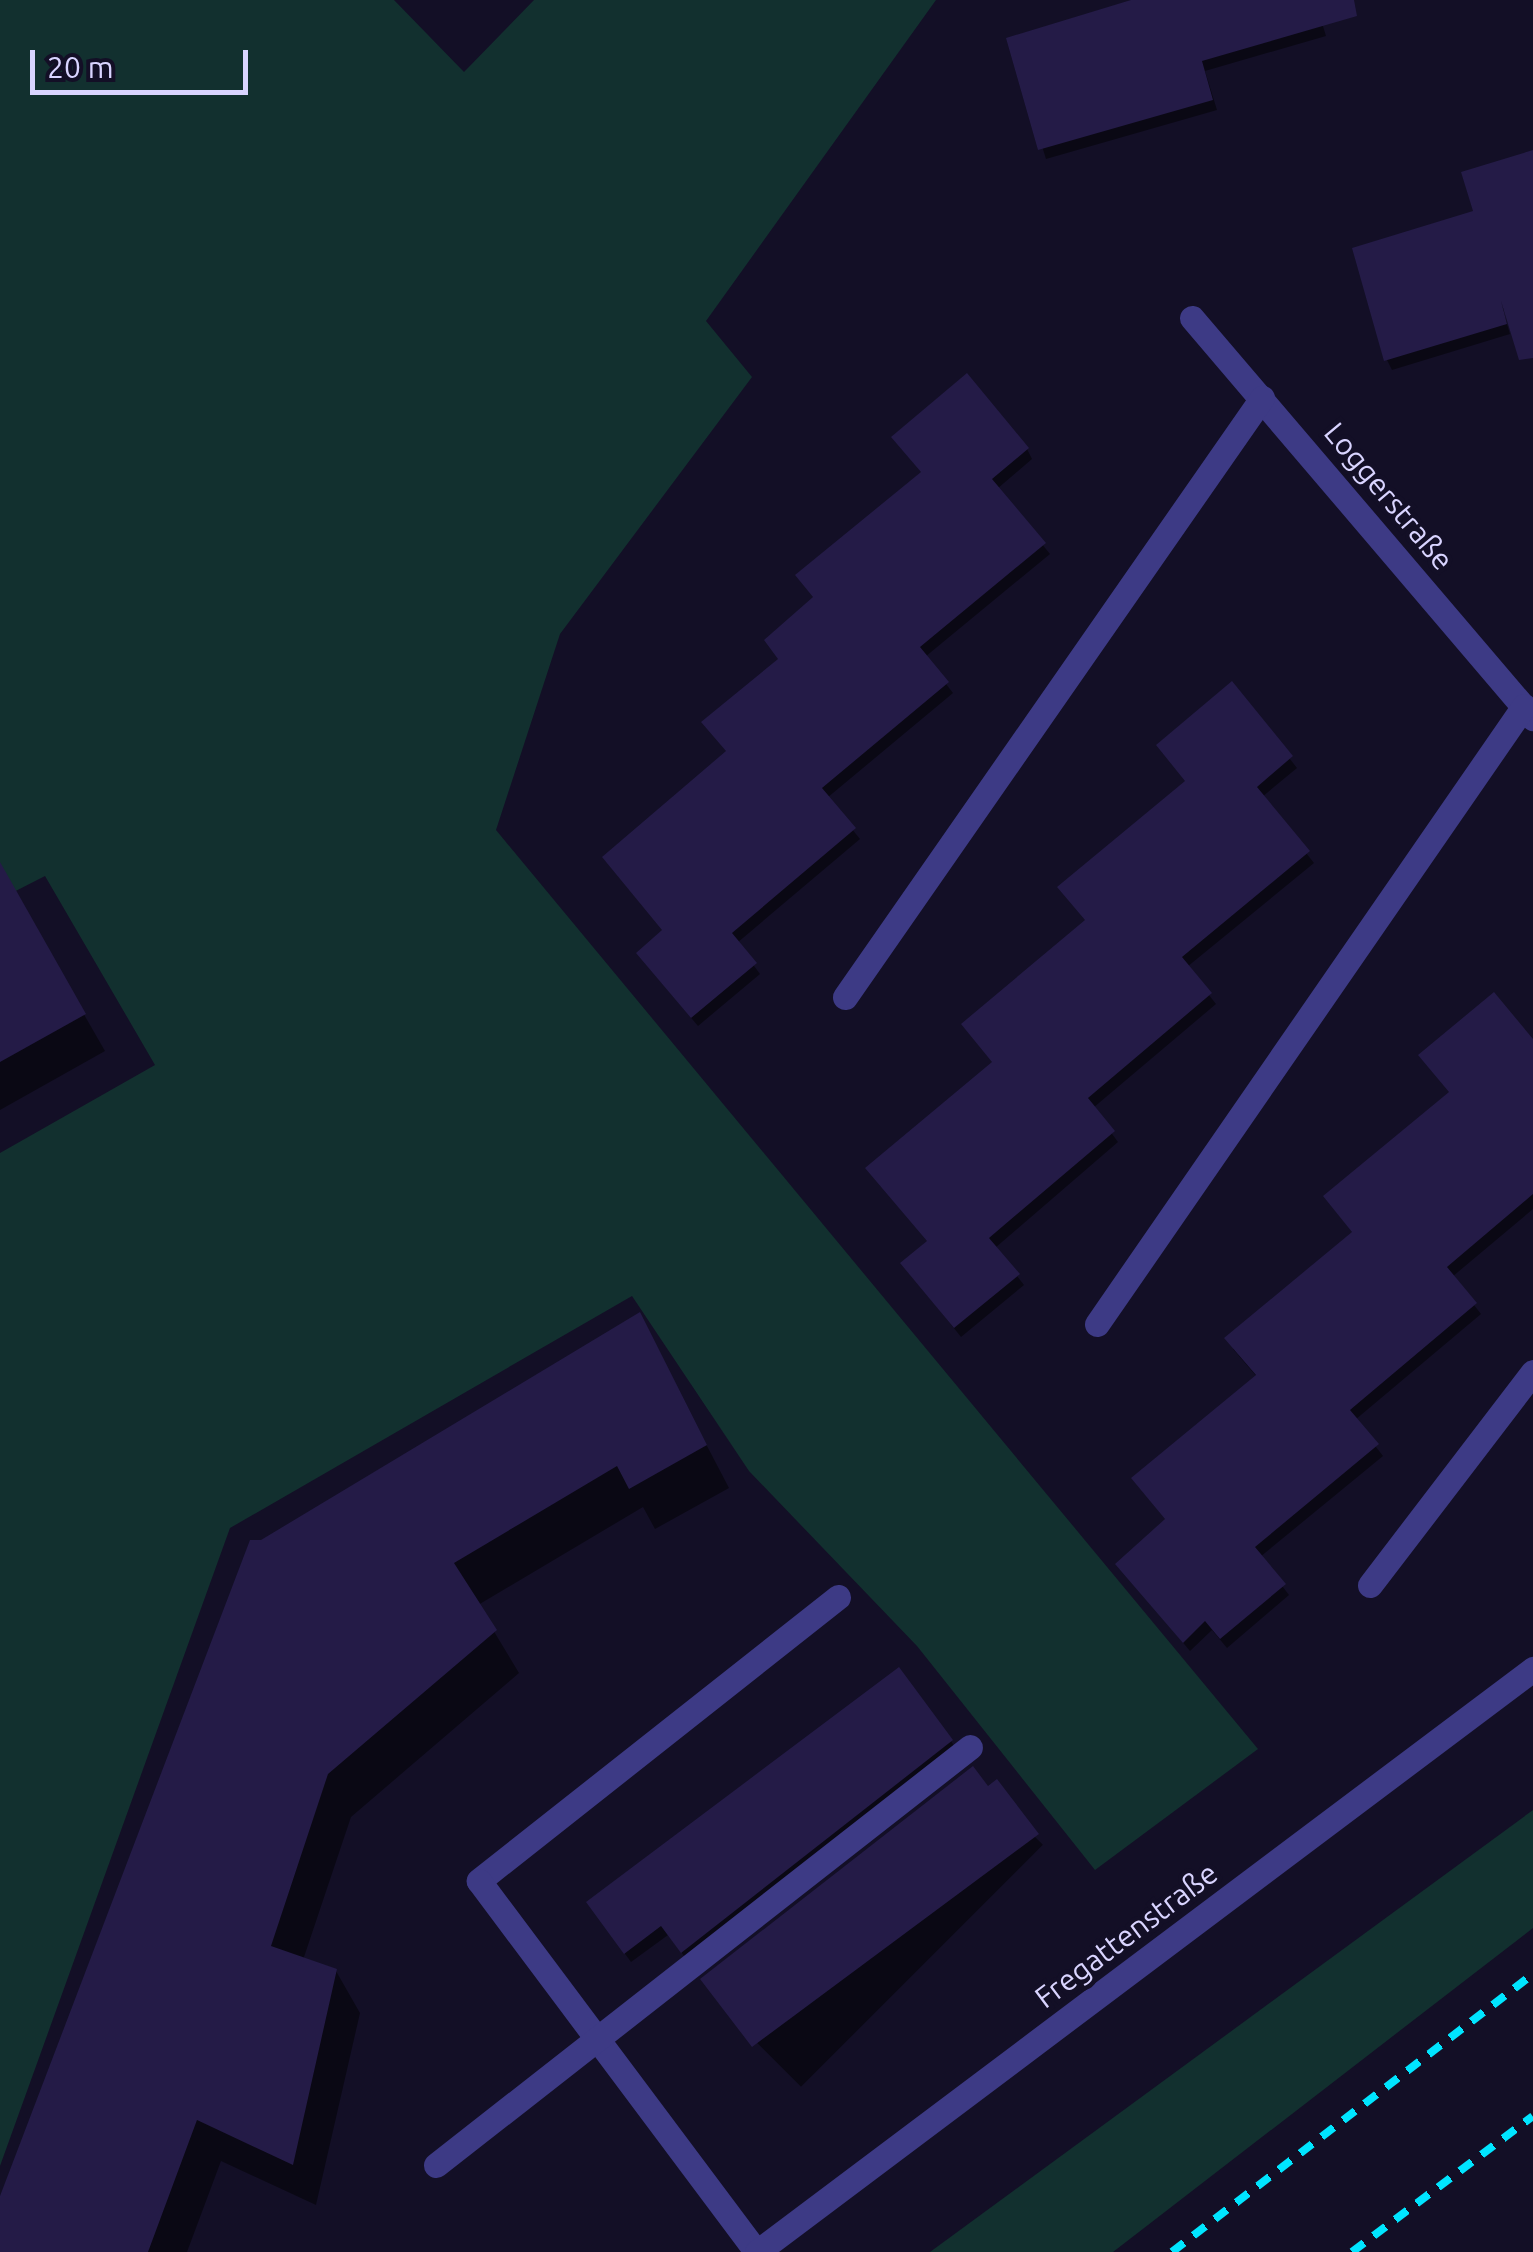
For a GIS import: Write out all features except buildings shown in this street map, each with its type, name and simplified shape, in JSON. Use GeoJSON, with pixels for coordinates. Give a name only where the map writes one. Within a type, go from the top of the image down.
{"type":"FeatureCollection","features":[{"type":"Feature","properties":{"kind":"street","name":"Loggerstraße"},"geometry":{"type":"LineString","coordinates":[[1192,318],[1529,712]]}},
{"type":"Feature","properties":{"kind":"street"},"geometry":{"type":"LineString","coordinates":[[844,996],[1262,398]]}},
{"type":"Feature","properties":{"kind":"street"},"geometry":{"type":"LineString","coordinates":[[1096,1324],[1529,712]]}},
{"type":"Feature","properties":{"kind":"street"},"geometry":{"type":"LineString","coordinates":[[1370,1585],[1533,1372]]}},
{"type":"Feature","properties":{"kind":"street"},"geometry":{"type":"LineString","coordinates":[[757,2252],[479,1881],[838,1597]]}},
{"type":"Feature","properties":{"kind":"street","name":"Fregattenstraße"},"geometry":{"type":"LineString","coordinates":[[757,2252],[1533,1669]]}},
{"type":"Feature","properties":{"kind":"street"},"geometry":{"type":"LineString","coordinates":[[436,2165],[970,1748]]}},
{"type":"Feature","properties":{"kind":"green space"},"geometry":{"type":"Polygon","coordinates":[[[0,0],[394,0],[464,72],[534,0],[936,0],[706,321],[752,377],[560,634],[496,830],[1258,1749],[1095,1870],[917,1646],[749,1471],[632,1296],[230,1528],[0,2166],[0,1153],[155,1065],[45,876],[0,899],[0,0]]]}},
{"type":"Feature","properties":{"kind":"green space"},"geometry":{"type":"Polygon","coordinates":[[[1533,1810],[1533,1928],[1113,2252],[930,2252],[1533,1810]]]}},
{"type":"Feature","properties":{"kind":"railway"},"geometry":{"type":"LineString","coordinates":[[1172,2252],[1533,1974]]}},
{"type":"Feature","properties":{"kind":"railway"},"geometry":{"type":"LineString","coordinates":[[1352,2252],[1533,2116]]}}]}
